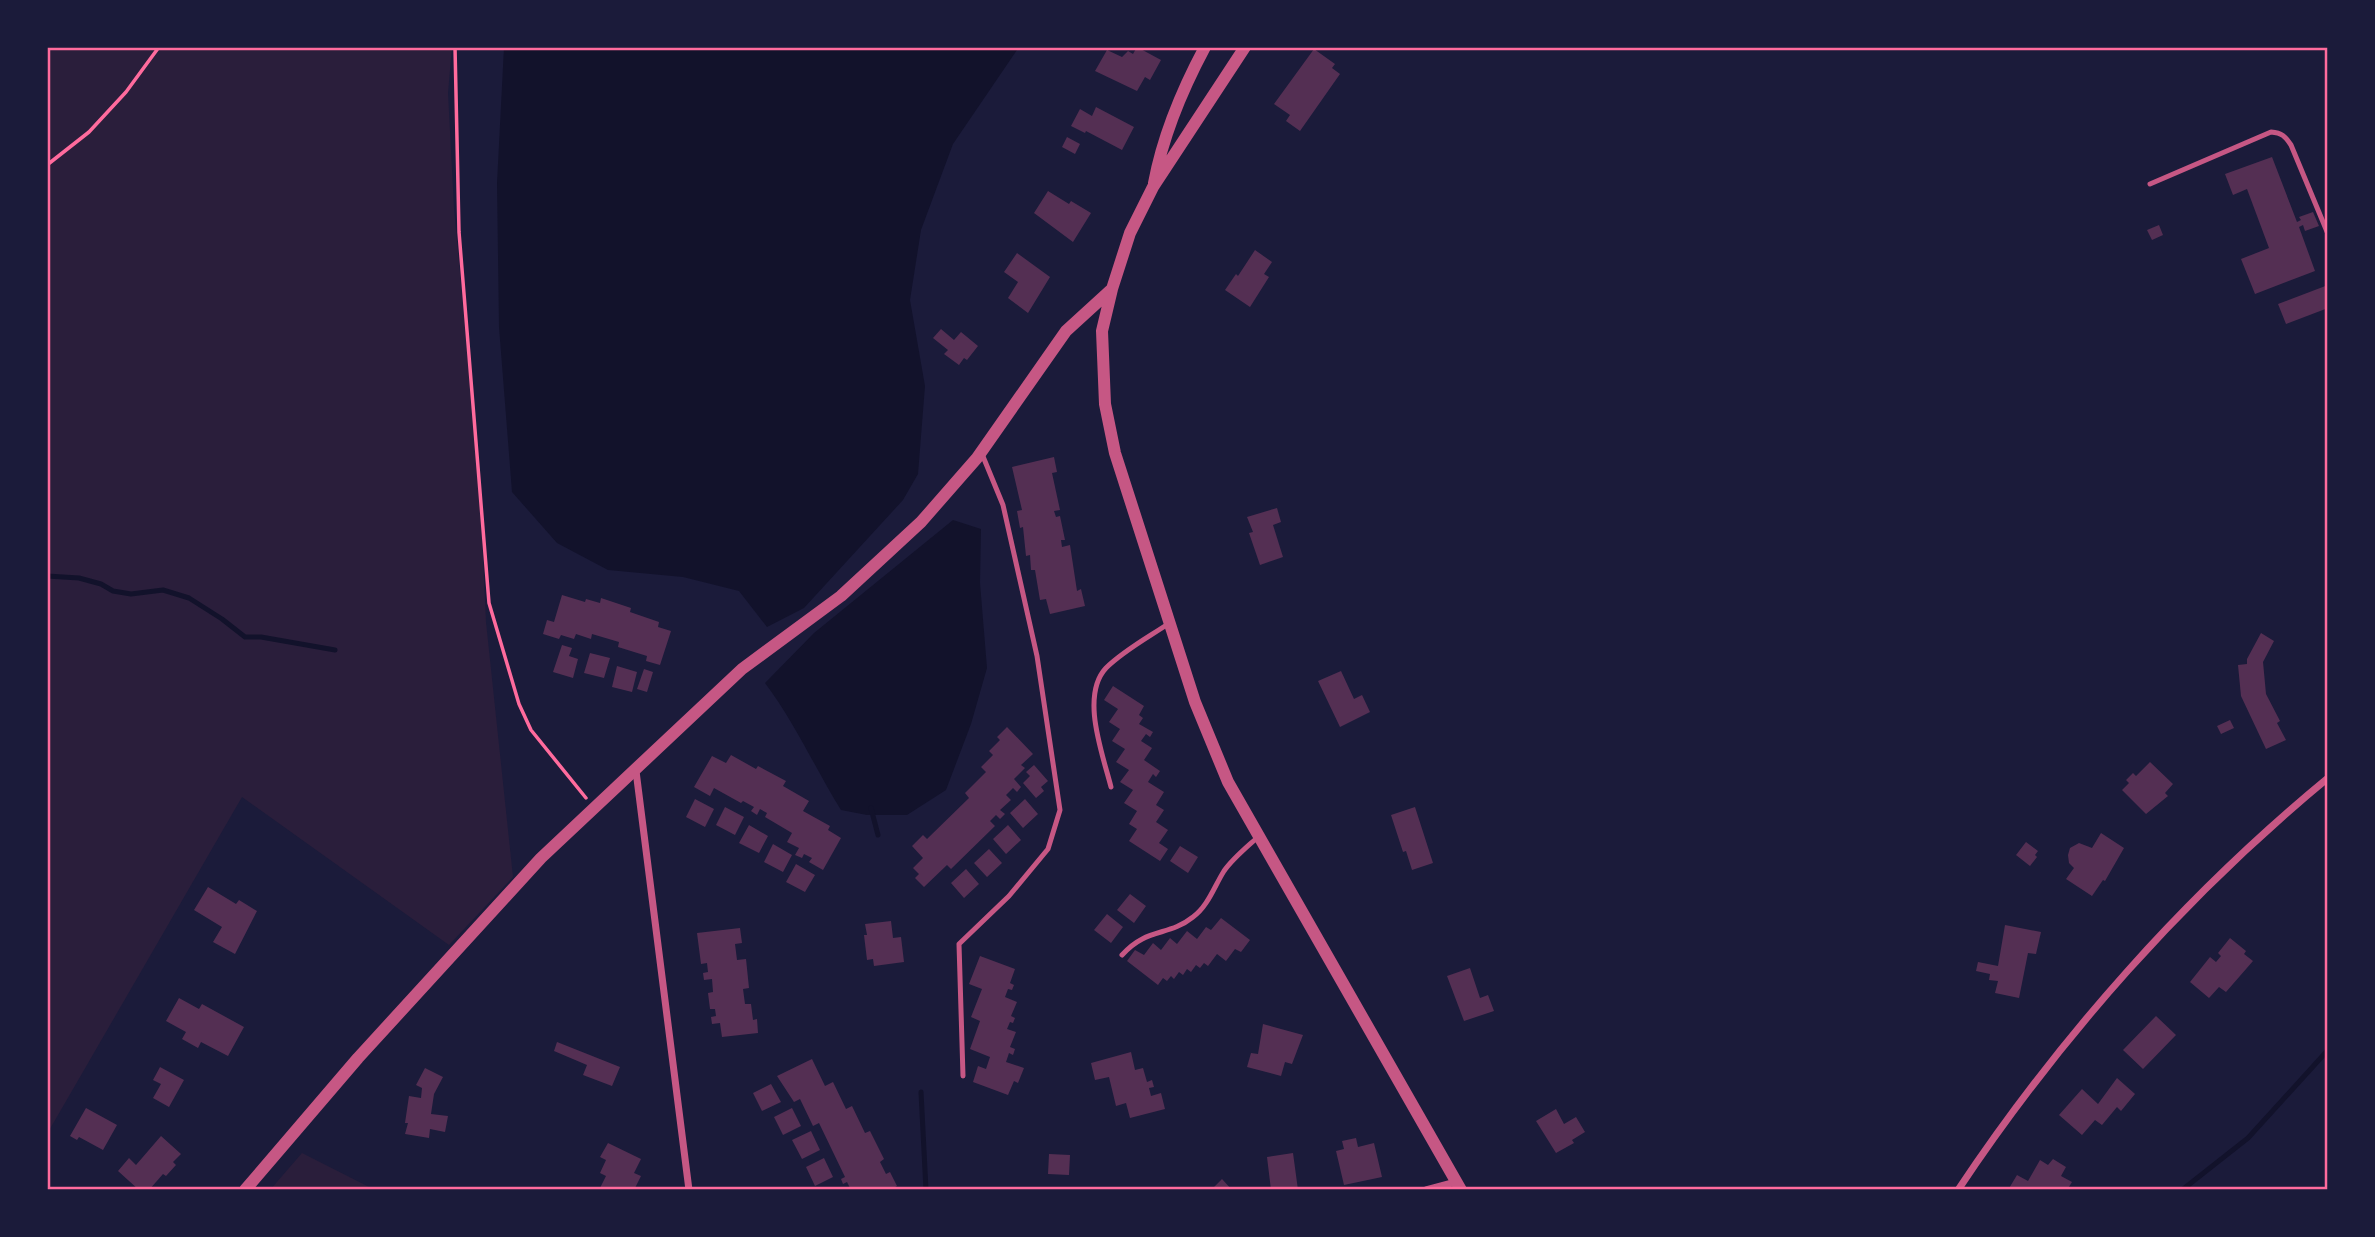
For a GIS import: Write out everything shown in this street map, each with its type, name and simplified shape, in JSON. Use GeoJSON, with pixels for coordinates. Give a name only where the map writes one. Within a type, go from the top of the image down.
{"type":"FeatureCollection","features":[{"type":"Feature","properties":{"kind":"street"},"geometry":{"type":"LineString","coordinates":[[1153,187],[1165,136],[1184,87],[1205,47]]}},
{"type":"Feature","properties":{"kind":"street"},"geometry":{"type":"LineString","coordinates":[[1245,47],[1153,187],[1130,233],[1102,331],[1105,404],[1115,453],[1195,702],[1228,782],[1458,1186],[1426,1190]]}},
{"type":"Feature","properties":{"kind":"street"},"geometry":{"type":"LineString","coordinates":[[245,1190],[358,1058],[541,858],[742,669],[841,596],[921,522],[981,452],[1066,331],[1112,289]]}},
{"type":"Feature","properties":{"kind":"street"},"geometry":{"type":"LineString","coordinates":[[636,771],[689,1190]]}},
{"type":"Feature","properties":{"kind":"street"},"geometry":{"type":"LineString","coordinates":[[1958,1190],[2048,1065],[2157,940],[2242,854],[2328,778]]}},
{"type":"Feature","properties":{"kind":"lane"},"geometry":{"type":"LineString","coordinates":[[2150,184],[2271,132],[2279,132],[2291,145],[2328,234]]}},
{"type":"Feature","properties":{"kind":"lane"},"geometry":{"type":"LineString","coordinates":[[963,1076],[959,944],[1009,896],[1048,849],[1060,810],[1037,656],[1003,505],[981,452]]}},
{"type":"Feature","properties":{"kind":"lane"},"geometry":{"type":"LineString","coordinates":[[1111,787],[1092,707],[1096,683],[1105,669],[1170,623]]}},
{"type":"Feature","properties":{"kind":"lane"},"geometry":{"type":"LineString","coordinates":[[1122,956],[1132,944],[1151,933],[1176,928],[1194,917],[1225,869],[1259,836]]}},
{"type":"Feature","properties":{"kind":"path"},"geometry":{"type":"LineString","coordinates":[[47,165],[89,132],[126,92],[159,47]]}},
{"type":"Feature","properties":{"kind":"path"},"geometry":{"type":"LineString","coordinates":[[455,47],[459,232],[489,603],[519,704],[531,730],[576,788],[596,808]]}},
{"type":"Feature","properties":{"kind":"shaded area"},"geometry":{"type":"Polygon","coordinates":[[[47,47],[452,47],[448,93],[454,208],[480,492],[486,622],[513,877],[449,945],[242,797],[47,1134],[47,47]]]}},
{"type":"Feature","properties":{"kind":"shaded area"},"geometry":{"type":"Polygon","coordinates":[[[504,47],[1019,47],[953,144],[921,230],[910,300],[925,386],[918,474],[903,500],[804,608],[767,627],[739,591],[683,577],[608,570],[557,543],[512,492],[499,327],[497,183],[504,47]]]}},
{"type":"Feature","properties":{"kind":"shaded area"},"geometry":{"type":"Polygon","coordinates":[[[953,520],[981,529],[980,583],[987,668],[971,724],[946,790],[907,815],[867,815],[841,810],[765,683],[814,633],[953,520]]]}},
{"type":"Feature","properties":{"kind":"shaded area"},"geometry":{"type":"Polygon","coordinates":[[[302,1153],[375,1190],[270,1190],[302,1153]]]}},
{"type":"Feature","properties":{"kind":"building"},"geometry":{"type":"Polygon","coordinates":[[[1137,47],[1161,60],[1150,80],[1145,77],[1137,91],[1095,71],[1107,50],[1122,57],[1128,51],[1133,54],[1137,47]]]}},
{"type":"Feature","properties":{"kind":"building"},"geometry":{"type":"Polygon","coordinates":[[[1314,49],[1335,64],[1332,68],[1340,74],[1300,131],[1286,121],[1290,115],[1274,104],[1314,49]]]}},
{"type":"Feature","properties":{"kind":"building"},"geometry":{"type":"Polygon","coordinates":[[[1096,107],[1134,127],[1122,150],[1071,126],[1080,109],[1092,116],[1096,107]]]}},
{"type":"Feature","properties":{"kind":"building"},"geometry":{"type":"Polygon","coordinates":[[[1067,137],[1080,144],[1075,154],[1062,147],[1067,137]]]}},
{"type":"Feature","properties":{"kind":"building"},"geometry":{"type":"Polygon","coordinates":[[[2272,157],[2297,222],[2301,220],[2299,217],[2313,212],[2319,226],[2305,231],[2303,225],[2299,227],[2315,271],[2255,294],[2241,259],[2269,248],[2247,189],[2233,195],[2225,174],[2272,157]]]}},
{"type":"Feature","properties":{"kind":"building"},"geometry":{"type":"Polygon","coordinates":[[[1048,191],[1091,213],[1073,242],[1034,213],[1048,191]]]}},
{"type":"Feature","properties":{"kind":"building"},"geometry":{"type":"Polygon","coordinates":[[[2159,225],[2163,235],[2152,240],[2147,230],[2159,225]]]}},
{"type":"Feature","properties":{"kind":"building"},"geometry":{"type":"Polygon","coordinates":[[[1255,250],[1272,262],[1264,274],[1269,277],[1250,307],[1225,290],[1255,250]]]}},
{"type":"Feature","properties":{"kind":"building"},"geometry":{"type":"Polygon","coordinates":[[[1017,253],[1050,277],[1028,313],[1008,298],[1018,282],[1004,272],[1017,253]]]}},
{"type":"Feature","properties":{"kind":"building"},"geometry":{"type":"Polygon","coordinates":[[[2328,285],[2328,308],[2286,324],[2278,304],[2328,285]]]}},
{"type":"Feature","properties":{"kind":"building"},"geometry":{"type":"Polygon","coordinates":[[[941,329],[954,340],[961,332],[978,346],[967,360],[964,358],[959,365],[944,354],[948,350],[933,338],[941,329]]]}},
{"type":"Feature","properties":{"kind":"building"},"geometry":{"type":"Polygon","coordinates":[[[1054,457],[1057,472],[1052,473],[1060,510],[1054,511],[1056,517],[1060,516],[1065,540],[1061,540],[1062,547],[1070,545],[1077,591],[1081,589],[1085,606],[1050,614],[1046,599],[1040,600],[1035,570],[1031,570],[1030,555],[1026,556],[1023,527],[1020,528],[1017,511],[1022,510],[1012,467],[1054,457]]]}},
{"type":"Feature","properties":{"kind":"building"},"geometry":{"type":"Polygon","coordinates":[[[1277,508],[1281,522],[1273,525],[1283,557],[1260,565],[1249,533],[1253,532],[1247,517],[1277,508]]]}},
{"type":"Feature","properties":{"kind":"building"},"geometry":{"type":"Polygon","coordinates":[[[562,595],[585,602],[586,599],[600,603],[601,598],[631,608],[630,612],[659,622],[658,627],[671,631],[660,665],[646,661],[647,656],[618,647],[619,642],[592,634],[591,639],[576,634],[574,639],[561,635],[559,639],[543,634],[547,620],[554,622],[562,595]]]}},
{"type":"Feature","properties":{"kind":"building"},"geometry":{"type":"Polygon","coordinates":[[[2261,633],[2274,641],[2263,662],[2266,694],[2286,740],[2266,749],[2241,696],[2238,665],[2247,664],[2261,633]]]}},
{"type":"Feature","properties":{"kind":"building"},"geometry":{"type":"Polygon","coordinates":[[[562,645],[572,648],[569,656],[578,659],[573,678],[553,672],[562,645]]]}},
{"type":"Feature","properties":{"kind":"building"},"geometry":{"type":"Polygon","coordinates":[[[590,653],[610,658],[604,678],[584,673],[590,653]]]}},
{"type":"Feature","properties":{"kind":"building"},"geometry":{"type":"Polygon","coordinates":[[[617,666],[637,672],[632,692],[612,687],[617,666]]]}},
{"type":"Feature","properties":{"kind":"building"},"geometry":{"type":"Polygon","coordinates":[[[644,669],[653,672],[647,692],[637,689],[644,669]]]}},
{"type":"Feature","properties":{"kind":"building"},"geometry":{"type":"Polygon","coordinates":[[[1341,671],[1354,699],[1362,695],[1370,712],[1340,727],[1318,681],[1341,671]]]}},
{"type":"Feature","properties":{"kind":"building"},"geometry":{"type":"Polygon","coordinates":[[[1113,686],[1144,706],[1139,715],[1143,718],[1139,724],[1153,732],[1150,737],[1146,734],[1141,741],[1152,748],[1144,760],[1160,771],[1156,777],[1153,774],[1148,782],[1164,792],[1156,805],[1164,810],[1156,822],[1168,830],[1159,843],[1168,849],[1160,861],[1129,841],[1137,829],[1129,824],[1137,811],[1124,803],[1133,790],[1120,782],[1129,770],[1116,762],[1125,749],[1112,741],[1120,729],[1109,722],[1118,709],[1104,700],[1113,686]]]}},
{"type":"Feature","properties":{"kind":"building"},"geometry":{"type":"Polygon","coordinates":[[[2230,720],[2234,728],[2221,734],[2217,726],[2230,720]]]}},
{"type":"Feature","properties":{"kind":"building"},"geometry":{"type":"Polygon","coordinates":[[[1007,727],[1033,754],[1021,765],[1025,768],[1014,779],[1021,787],[1017,792],[1013,788],[1006,795],[1011,800],[1000,810],[1005,814],[1000,819],[996,815],[990,821],[995,826],[951,869],[947,865],[924,887],[915,878],[919,874],[913,868],[923,858],[912,846],[923,835],[927,839],[969,798],[965,793],[986,772],[981,767],[993,755],[989,751],[1000,740],[997,737],[1007,727]]]}},
{"type":"Feature","properties":{"kind":"building"},"geometry":{"type":"Polygon","coordinates":[[[731,755],[786,781],[783,786],[809,801],[803,811],[830,826],[828,830],[841,838],[823,870],[809,862],[812,858],[804,854],[802,858],[795,855],[799,848],[787,842],[792,833],[765,817],[767,813],[760,809],[757,815],[751,811],[754,807],[714,788],[710,796],[694,787],[712,756],[726,763],[731,755]]]}},
{"type":"Feature","properties":{"kind":"building"},"geometry":{"type":"Polygon","coordinates":[[[2150,762],[2173,784],[2165,793],[2168,796],[2146,814],[2122,790],[2133,773],[2136,776],[2150,762]]]}},
{"type":"Feature","properties":{"kind":"building"},"geometry":{"type":"Polygon","coordinates":[[[1034,765],[1048,781],[1041,787],[1044,791],[1036,798],[1023,783],[1030,776],[1026,772],[1034,765]]]}},
{"type":"Feature","properties":{"kind":"building"},"geometry":{"type":"Polygon","coordinates":[[[695,799],[714,809],[705,827],[686,817],[695,799]]]}},
{"type":"Feature","properties":{"kind":"building"},"geometry":{"type":"Polygon","coordinates":[[[1025,799],[1038,814],[1023,828],[1010,813],[1025,799]]]}},
{"type":"Feature","properties":{"kind":"building"},"geometry":{"type":"Polygon","coordinates":[[[725,807],[744,817],[735,835],[716,825],[725,807]]]}},
{"type":"Feature","properties":{"kind":"building"},"geometry":{"type":"Polygon","coordinates":[[[1415,807],[1433,863],[1412,870],[1391,815],[1415,807]]]}},
{"type":"Feature","properties":{"kind":"building"},"geometry":{"type":"Polygon","coordinates":[[[749,825],[768,836],[759,853],[739,843],[749,825]]]}},
{"type":"Feature","properties":{"kind":"building"},"geometry":{"type":"Polygon","coordinates":[[[1008,825],[1021,840],[1006,854],[993,839],[1008,825]]]}},
{"type":"Feature","properties":{"kind":"building"},"geometry":{"type":"Polygon","coordinates":[[[2101,833],[2124,848],[2105,881],[2103,880],[2092,896],[2066,879],[2074,868],[2069,863],[2068,855],[2070,848],[2079,843],[2092,848],[2101,833]]]}},
{"type":"Feature","properties":{"kind":"building"},"geometry":{"type":"Polygon","coordinates":[[[2026,842],[2038,851],[2030,866],[2016,855],[2026,842]]]}},
{"type":"Feature","properties":{"kind":"building"},"geometry":{"type":"Polygon","coordinates":[[[773,844],[792,855],[783,872],[764,862],[773,844]]]}},
{"type":"Feature","properties":{"kind":"building"},"geometry":{"type":"Polygon","coordinates":[[[1180,846],[1198,857],[1188,873],[1170,861],[1180,846]]]}},
{"type":"Feature","properties":{"kind":"building"},"geometry":{"type":"Polygon","coordinates":[[[989,849],[1002,863],[987,877],[974,863],[989,849]]]}},
{"type":"Feature","properties":{"kind":"building"},"geometry":{"type":"Polygon","coordinates":[[[796,864],[815,875],[805,892],[786,882],[796,864]]]}},
{"type":"Feature","properties":{"kind":"building"},"geometry":{"type":"Polygon","coordinates":[[[966,869],[979,884],[964,898],[951,883],[966,869]]]}},
{"type":"Feature","properties":{"kind":"building"},"geometry":{"type":"Polygon","coordinates":[[[208,887],[236,904],[239,900],[257,911],[235,954],[213,942],[222,927],[194,910],[208,887]]]}},
{"type":"Feature","properties":{"kind":"building"},"geometry":{"type":"Polygon","coordinates":[[[1130,894],[1146,906],[1134,923],[1117,910],[1130,894]]]}},
{"type":"Feature","properties":{"kind":"building"},"geometry":{"type":"Polygon","coordinates":[[[1107,914],[1123,927],[1111,943],[1094,930],[1107,914]]]}},
{"type":"Feature","properties":{"kind":"building"},"geometry":{"type":"Polygon","coordinates":[[[1221,918],[1250,940],[1241,952],[1235,949],[1226,961],[1217,954],[1208,966],[1204,963],[1200,968],[1196,965],[1191,972],[1187,969],[1183,975],[1179,972],[1174,979],[1171,976],[1167,981],[1163,978],[1158,985],[1127,961],[1135,950],[1144,955],[1153,943],[1161,950],[1170,938],[1177,944],[1187,931],[1197,939],[1206,927],[1211,930],[1221,918]]]}},
{"type":"Feature","properties":{"kind":"building"},"geometry":{"type":"Polygon","coordinates":[[[891,921],[893,938],[901,937],[904,962],[874,966],[873,959],[867,960],[865,924],[891,921]]]}},
{"type":"Feature","properties":{"kind":"building"},"geometry":{"type":"Polygon","coordinates":[[[2005,925],[2041,932],[2036,954],[2028,953],[2019,998],[1995,993],[1998,981],[1989,980],[1990,974],[1976,971],[1978,962],[1998,966],[2005,925]]]}},
{"type":"Feature","properties":{"kind":"building"},"geometry":{"type":"Polygon","coordinates":[[[740,928],[742,943],[735,944],[737,960],[746,959],[749,988],[743,989],[745,1004],[751,1004],[753,1020],[757,1019],[758,1033],[722,1037],[720,1023],[712,1024],[711,1017],[716,1016],[715,1009],[710,1009],[708,993],[713,992],[712,979],[704,980],[703,973],[708,972],[707,963],[701,964],[697,933],[740,928]]]}},
{"type":"Feature","properties":{"kind":"building"},"geometry":{"type":"Polygon","coordinates":[[[2230,938],[2246,951],[2244,954],[2253,961],[2226,992],[2219,987],[2209,998],[2190,982],[2210,957],[2216,962],[2221,956],[2218,953],[2230,938]]]}},
{"type":"Feature","properties":{"kind":"building"},"geometry":{"type":"Polygon","coordinates":[[[980,956],[1015,969],[1010,983],[1014,985],[1012,990],[1008,989],[1005,997],[1017,1002],[1011,1016],[1015,1018],[1007,1029],[1016,1032],[1010,1047],[1015,1049],[1013,1055],[1009,1053],[1006,1062],[1024,1068],[1018,1083],[1014,1081],[1008,1095],[973,1082],[978,1066],[986,1069],[990,1057],[970,1049],[980,1021],[971,1017],[982,989],[969,984],[980,956]]]}},
{"type":"Feature","properties":{"kind":"building"},"geometry":{"type":"Polygon","coordinates":[[[1470,968],[1480,998],[1488,995],[1494,1011],[1464,1021],[1447,976],[1470,968]]]}},
{"type":"Feature","properties":{"kind":"building"},"geometry":{"type":"Polygon","coordinates":[[[179,998],[199,1009],[202,1004],[244,1027],[228,1056],[201,1042],[198,1048],[182,1039],[186,1032],[166,1021],[179,998]]]}},
{"type":"Feature","properties":{"kind":"building"},"geometry":{"type":"Polygon","coordinates":[[[2156,1016],[2176,1035],[2143,1069],[2123,1050],[2156,1016]]]}},
{"type":"Feature","properties":{"kind":"building"},"geometry":{"type":"Polygon","coordinates":[[[1263,1024],[1303,1035],[1292,1064],[1285,1062],[1281,1076],[1247,1067],[1251,1053],[1258,1054],[1263,1024]]]}},
{"type":"Feature","properties":{"kind":"building"},"geometry":{"type":"Polygon","coordinates":[[[557,1042],[620,1067],[612,1086],[583,1075],[587,1065],[554,1051],[557,1042]]]}},
{"type":"Feature","properties":{"kind":"building"},"geometry":{"type":"Polygon","coordinates":[[[1131,1052],[1135,1070],[1143,1068],[1147,1082],[1152,1080],[1154,1087],[1149,1088],[1151,1096],[1161,1093],[1165,1109],[1130,1118],[1126,1103],[1116,1106],[1109,1077],[1095,1080],[1091,1063],[1131,1052]]]}},
{"type":"Feature","properties":{"kind":"building"},"geometry":{"type":"Polygon","coordinates":[[[812,1059],[825,1086],[833,1082],[846,1109],[852,1106],[865,1133],[870,1131],[884,1159],[880,1162],[886,1174],[890,1172],[897,1186],[890,1190],[851,1190],[847,1182],[843,1184],[841,1179],[845,1177],[819,1123],[813,1126],[800,1099],[794,1102],[777,1076],[812,1059]]]}},
{"type":"Feature","properties":{"kind":"building"},"geometry":{"type":"Polygon","coordinates":[[[160,1067],[184,1080],[169,1107],[153,1098],[161,1084],[153,1080],[160,1067]]]}},
{"type":"Feature","properties":{"kind":"building"},"geometry":{"type":"Polygon","coordinates":[[[425,1068],[443,1077],[434,1094],[431,1114],[448,1116],[445,1132],[430,1129],[429,1138],[405,1134],[409,1096],[421,1098],[422,1088],[416,1085],[425,1068]]]}},
{"type":"Feature","properties":{"kind":"building"},"geometry":{"type":"Polygon","coordinates":[[[2117,1078],[2135,1094],[2121,1111],[2117,1107],[2102,1125],[2095,1120],[2082,1135],[2059,1115],[2082,1089],[2098,1104],[2117,1078]]]}},
{"type":"Feature","properties":{"kind":"building"},"geometry":{"type":"Polygon","coordinates":[[[771,1084],[781,1102],[762,1111],[753,1093],[771,1084]]]}},
{"type":"Feature","properties":{"kind":"building"},"geometry":{"type":"Polygon","coordinates":[[[86,1108],[117,1125],[103,1150],[79,1137],[77,1140],[70,1136],[86,1108]]]}},
{"type":"Feature","properties":{"kind":"building"},"geometry":{"type":"Polygon","coordinates":[[[792,1108],[801,1126],[783,1135],[774,1117],[792,1108]]]}},
{"type":"Feature","properties":{"kind":"building"},"geometry":{"type":"Polygon","coordinates":[[[1556,1109],[1564,1124],[1576,1117],[1585,1132],[1572,1140],[1574,1143],[1556,1153],[1536,1121],[1556,1109]]]}},
{"type":"Feature","properties":{"kind":"building"},"geometry":{"type":"Polygon","coordinates":[[[811,1131],[820,1150],[802,1159],[792,1140],[811,1131]]]}},
{"type":"Feature","properties":{"kind":"building"},"geometry":{"type":"Polygon","coordinates":[[[161,1136],[181,1154],[173,1162],[176,1165],[166,1176],[163,1174],[149,1190],[139,1190],[118,1171],[129,1158],[136,1165],[161,1136]]]}},
{"type":"Feature","properties":{"kind":"building"},"geometry":{"type":"Polygon","coordinates":[[[1356,1138],[1358,1147],[1374,1143],[1382,1177],[1344,1185],[1336,1151],[1344,1149],[1342,1141],[1356,1138]]]}},
{"type":"Feature","properties":{"kind":"building"},"geometry":{"type":"Polygon","coordinates":[[[608,1143],[641,1159],[634,1173],[641,1176],[634,1190],[599,1190],[606,1176],[600,1173],[606,1160],[600,1157],[608,1143]]]}},
{"type":"Feature","properties":{"kind":"building"},"geometry":{"type":"Polygon","coordinates":[[[1293,1153],[1298,1190],[1271,1190],[1267,1157],[1293,1153]]]}},
{"type":"Feature","properties":{"kind":"building"},"geometry":{"type":"Polygon","coordinates":[[[1049,1154],[1070,1155],[1069,1175],[1048,1174],[1049,1154]]]}},
{"type":"Feature","properties":{"kind":"building"},"geometry":{"type":"Polygon","coordinates":[[[824,1158],[833,1177],[815,1186],[806,1167],[824,1158]]]}},
{"type":"Feature","properties":{"kind":"building"},"geometry":{"type":"Polygon","coordinates":[[[2053,1159],[2066,1167],[2061,1176],[2072,1182],[2067,1190],[2008,1190],[2017,1175],[2028,1181],[2040,1160],[2048,1165],[2053,1159]]]}},
{"type":"Feature","properties":{"kind":"building"},"geometry":{"type":"Polygon","coordinates":[[[1222,1179],[1232,1190],[1211,1190],[1222,1179]]]}},
{"type":"Feature","properties":{"kind":"waterway"},"geometry":{"type":"LineString","coordinates":[[47,576],[79,578],[101,584],[113,591],[131,594],[163,590],[189,598],[245,637],[261,637],[335,650]]}},
{"type":"Feature","properties":{"kind":"waterway"},"geometry":{"type":"LineString","coordinates":[[871,808],[878,835]]}},
{"type":"Feature","properties":{"kind":"waterway"},"geometry":{"type":"LineString","coordinates":[[2182,1190],[2248,1138],[2328,1050]]}},
{"type":"Feature","properties":{"kind":"waterway"},"geometry":{"type":"LineString","coordinates":[[921,1092],[926,1190]]}}]}
